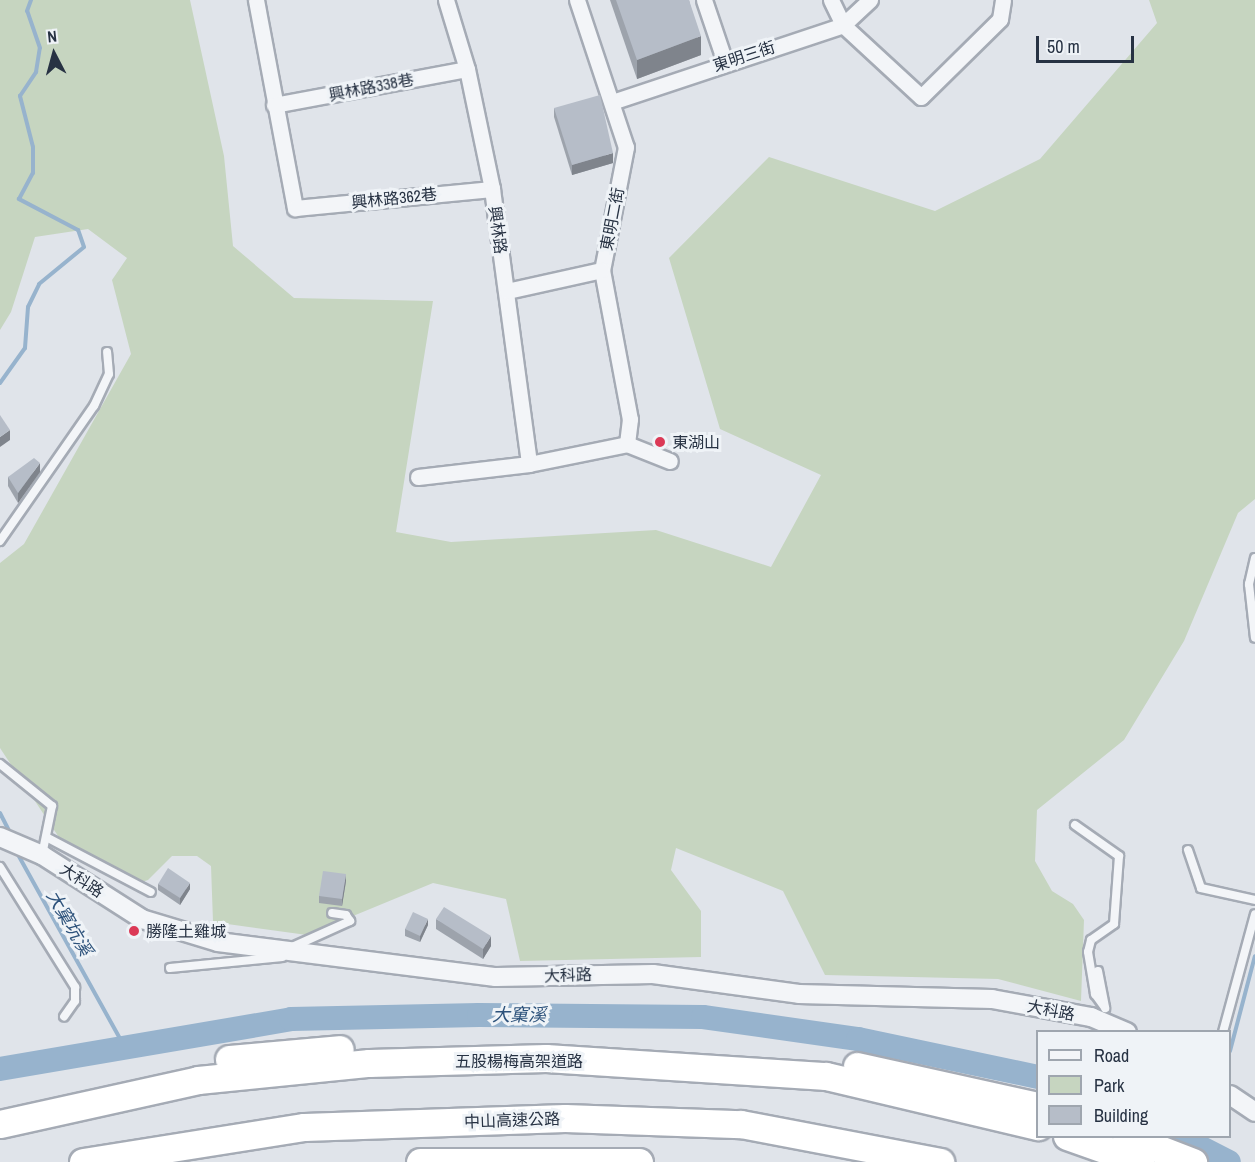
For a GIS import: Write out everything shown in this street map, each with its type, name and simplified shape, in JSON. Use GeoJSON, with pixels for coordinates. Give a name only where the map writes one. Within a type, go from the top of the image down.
{"type":"FeatureCollection","features":[{"type":"Feature","properties":{"kind":"highway","name":"五股楊梅高架道路"},"geometry":{"type":"LineString","coordinates":[[0,1107],[195,1064],[288,1052],[540,1043],[786,1056],[905,1074],[1036,1106]]}},
{"type":"Feature","properties":{"kind":"highway","name":"五股楊梅高架道路"},"geometry":{"type":"LineString","coordinates":[[0,1124],[198,1080],[369,1064],[546,1058],[826,1076],[1036,1126]]}},
{"type":"Feature","properties":{"kind":"highway","name":"中山高速公路"},"geometry":{"type":"LineString","coordinates":[[83,1162],[304,1127],[565,1118],[741,1124],[940,1162]]}},
{"type":"Feature","properties":{"kind":"highway"},"geometry":{"type":"LineString","coordinates":[[1070,1138],[1141,1162]]}},
{"type":"Feature","properties":{"kind":"highway"},"geometry":{"type":"LineString","coordinates":[[1129,1138],[1193,1162]]}},
{"type":"Feature","properties":{"kind":"highway"},"geometry":{"type":"LineString","coordinates":[[420,1162],[639,1162]]}},
{"type":"Feature","properties":{"kind":"street"},"geometry":{"type":"LineString","coordinates":[[256,0],[274,105]]}},
{"type":"Feature","properties":{"kind":"street","name":"興林路"},"geometry":{"type":"LineString","coordinates":[[446,0],[467,69],[492,189],[529,464]]}},
{"type":"Feature","properties":{"kind":"street","name":"東明二街"},"geometry":{"type":"LineString","coordinates":[[577,0],[626,147],[602,270],[630,419],[627,444]]}},
{"type":"Feature","properties":{"kind":"street"},"geometry":{"type":"LineString","coordinates":[[704,0],[725,62]]}},
{"type":"Feature","properties":{"kind":"street"},"geometry":{"type":"LineString","coordinates":[[831,0],[843,25],[921,97],[1000,19],[1003,0]]}},
{"type":"Feature","properties":{"kind":"street","name":"東明三街"},"geometry":{"type":"LineString","coordinates":[[612,102],[725,62],[843,25],[870,0]]}},
{"type":"Feature","properties":{"kind":"street","name":"興林路338巷"},"geometry":{"type":"LineString","coordinates":[[274,105],[467,69]]}},
{"type":"Feature","properties":{"kind":"street","name":"興林路362巷"},"geometry":{"type":"LineString","coordinates":[[274,105],[296,208],[492,189]]}},
{"type":"Feature","properties":{"kind":"street"},"geometry":{"type":"LineString","coordinates":[[507,291],[602,270]]}},
{"type":"Feature","properties":{"kind":"street"},"geometry":{"type":"LineString","coordinates":[[418,477],[529,464],[627,444],[670,461]]}},
{"type":"Feature","properties":{"kind":"street","name":"大科路"},"geometry":{"type":"LineString","coordinates":[[3,838],[40,847],[166,929],[218,942],[496,977],[653,975],[799,994],[992,999],[1105,1015],[1124,1030]]}},
{"type":"Feature","properties":{"kind":"street"},"geometry":{"type":"LineString","coordinates":[[1231,1096],[1255,1112]]}},
{"type":"Feature","properties":{"kind":"lane"},"geometry":{"type":"LineString","coordinates":[[0,542],[94,406],[109,374],[106,352]]}},
{"type":"Feature","properties":{"kind":"lane"},"geometry":{"type":"LineString","coordinates":[[1255,558],[1249,584],[1255,639]]}},
{"type":"Feature","properties":{"kind":"lane"},"geometry":{"type":"LineString","coordinates":[[0,764],[52,806],[40,847],[151,892]]}},
{"type":"Feature","properties":{"kind":"lane"},"geometry":{"type":"LineString","coordinates":[[1075,825],[1119,856],[1114,924],[1091,940],[1088,952],[1095,994],[1105,1015]]}},
{"type":"Feature","properties":{"kind":"lane"},"geometry":{"type":"LineString","coordinates":[[1188,850],[1201,888],[1255,900]]}},
{"type":"Feature","properties":{"kind":"lane"},"geometry":{"type":"LineString","coordinates":[[0,867],[75,987],[75,1001],[64,1017]]}},
{"type":"Feature","properties":{"kind":"lane"},"geometry":{"type":"LineString","coordinates":[[288,949],[305,937],[350,921],[346,915],[332,913]]}},
{"type":"Feature","properties":{"kind":"lane"},"geometry":{"type":"LineString","coordinates":[[1223,1030],[1255,914]]}},
{"type":"Feature","properties":{"kind":"lane"},"geometry":{"type":"LineString","coordinates":[[170,968],[322,954]]}},
{"type":"Feature","properties":{"kind":"lane"},"geometry":{"type":"LineString","coordinates":[[1098,971],[1105,1015]]}},
{"type":"Feature","properties":{"kind":"green space"},"geometry":{"type":"Polygon","coordinates":[[[0,0],[190,0],[224,156],[233,246],[294,298],[433,301],[396,532],[451,542],[656,530],[771,567],[821,475],[720,429],[669,258],[769,157],[935,211],[1040,159],[1157,23],[1149,0],[1255,0],[1255,499],[1238,513],[1184,641],[1124,740],[1037,810],[1035,861],[1052,891],[1073,904],[1084,920],[1081,1001],[998,979],[825,975],[783,891],[676,848],[671,870],[701,911],[701,957],[520,961],[506,899],[433,883],[307,935],[213,922],[211,866],[197,856],[172,856],[148,880],[133,885],[64,845],[0,748],[0,563],[24,544],[131,354],[112,280],[127,258],[88,229],[35,237],[11,312],[0,330],[0,0]]]}},
{"type":"Feature","properties":{"kind":"building"},"geometry":{"type":"Polygon","coordinates":[[[616,0],[689,0],[701,36],[637,60],[616,0]]]}},
{"type":"Feature","properties":{"kind":"building"},"geometry":{"type":"Polygon","coordinates":[[[600,95],[613,153],[572,165],[554,108],[600,95]]]}},
{"type":"Feature","properties":{"kind":"building"},"geometry":{"type":"Polygon","coordinates":[[[0,415],[10,430],[0,437],[0,415]]]}},
{"type":"Feature","properties":{"kind":"building"},"geometry":{"type":"Polygon","coordinates":[[[34,458],[40,463],[18,493],[8,477],[34,458]]]}},
{"type":"Feature","properties":{"kind":"building"},"geometry":{"type":"Polygon","coordinates":[[[168,868],[190,883],[180,898],[158,884],[168,868]]]}},
{"type":"Feature","properties":{"kind":"building"},"geometry":{"type":"Polygon","coordinates":[[[323,871],[346,874],[342,899],[319,896],[323,871]]]}},
{"type":"Feature","properties":{"kind":"building"},"geometry":{"type":"Polygon","coordinates":[[[444,907],[491,936],[483,949],[436,919],[444,907]]]}},
{"type":"Feature","properties":{"kind":"building"},"geometry":{"type":"Polygon","coordinates":[[[413,912],[428,919],[420,936],[405,929],[413,912]]]}},
{"type":"Feature","properties":{"kind":"waterway","name":"大窠坑溪"},"geometry":{"type":"LineString","coordinates":[[0,383],[25,348],[28,307],[39,284],[84,247],[78,230],[19,199],[33,173],[33,147],[20,96],[36,72],[40,48],[27,11],[31,0]]}},
{"type":"Feature","properties":{"kind":"waterway","name":"大窠坑溪"},"geometry":{"type":"LineString","coordinates":[[0,813],[11,835]]}},
{"type":"Feature","properties":{"kind":"waterway","name":"大窠坑溪"},"geometry":{"type":"LineString","coordinates":[[16,851],[123,1044]]}},
{"type":"Feature","properties":{"kind":"waterway"},"geometry":{"type":"LineString","coordinates":[[1231,1047],[1255,956]]}},
{"type":"Feature","properties":{"kind":"waterway","name":"大窠溪"},"geometry":{"type":"LineString","coordinates":[[0,1069],[291,1019],[479,1015],[703,1017],[858,1039],[1036,1077]]}},
{"type":"Feature","properties":{"kind":"waterway","name":"大窠溪"},"geometry":{"type":"LineString","coordinates":[[1182,1138],[1229,1162]]}},
{"type":"Feature","properties":{"kind":"place","name":"東湖山"},"geometry":{"type":"Point","coordinates":[660,442]}},
{"type":"Feature","properties":{"kind":"place","name":"勝隆土雞城"},"geometry":{"type":"Point","coordinates":[134,931]}}]}
